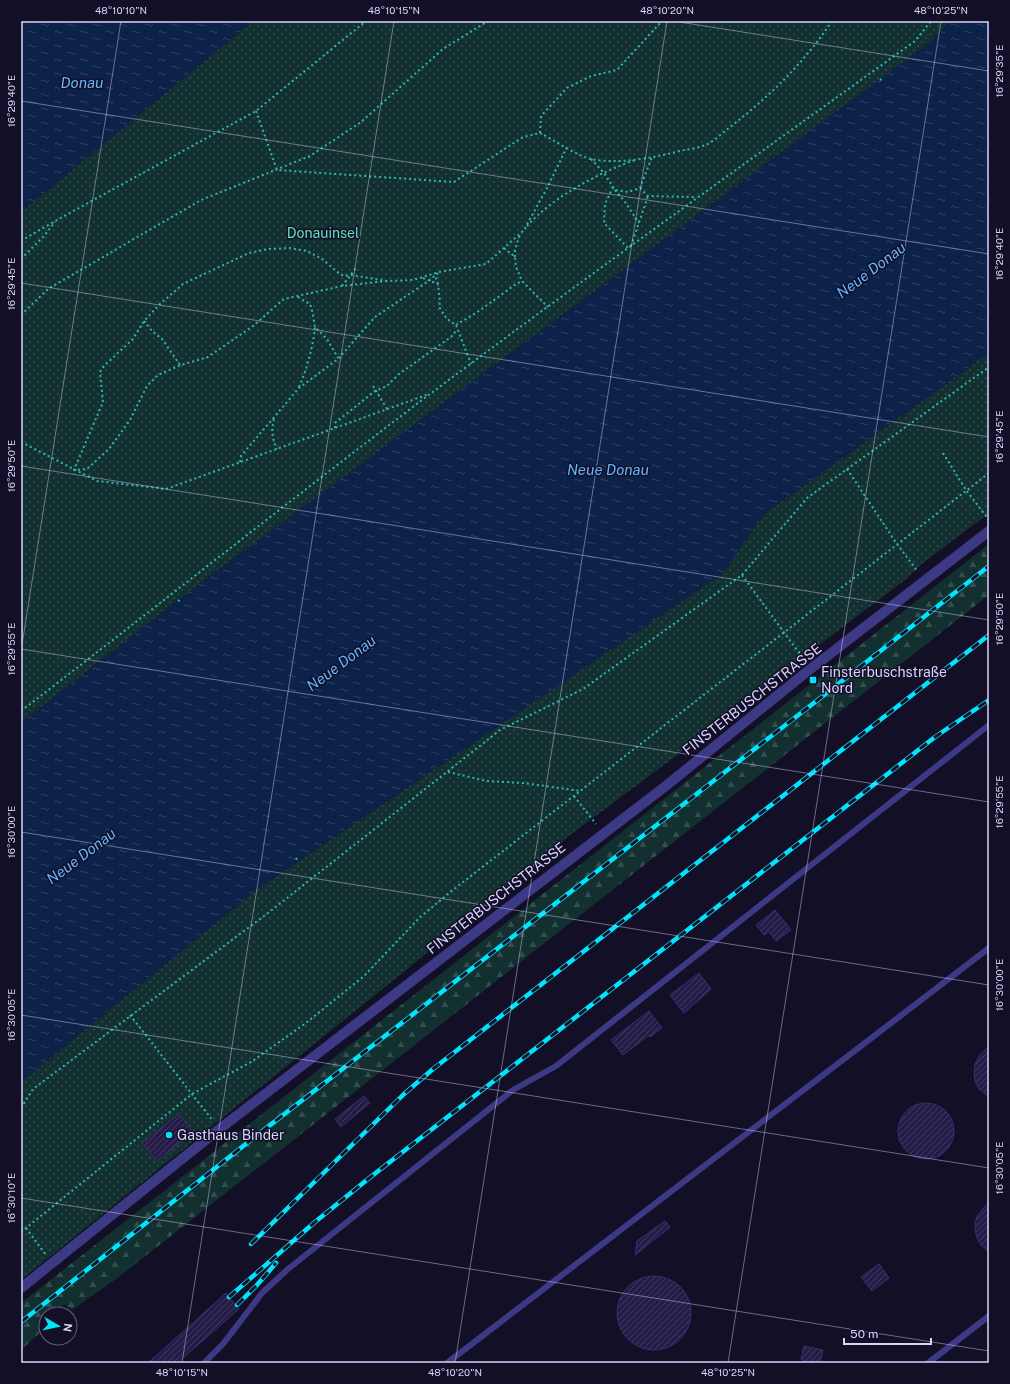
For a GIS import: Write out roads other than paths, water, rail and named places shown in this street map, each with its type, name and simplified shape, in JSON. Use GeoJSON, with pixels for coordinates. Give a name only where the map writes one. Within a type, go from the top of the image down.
{"type":"FeatureCollection","features":[{"type":"Feature","properties":{"kind":"street","name":"FINSTERBUSCHSTRASSE"},"geometry":{"type":"LineString","coordinates":[[21,1288],[213,1134],[667,784],[804,674],[989,530]]}},
{"type":"Feature","properties":{"kind":"lane"},"geometry":{"type":"LineString","coordinates":[[204,1363],[223,1344],[262,1294],[288,1269],[513,1090],[556,1066],[989,725]]}},
{"type":"Feature","properties":{"kind":"lane"},"geometry":{"type":"LineString","coordinates":[[447,1363],[989,948]]}},
{"type":"Feature","properties":{"kind":"lane"},"geometry":{"type":"LineString","coordinates":[[928,1363],[989,1316]]}},
{"type":"Feature","properties":{"kind":"water","name":"Donau"},"geometry":{"type":"Polygon","coordinates":[[[21,21],[253,21],[21,212],[21,21]]]}},
{"type":"Feature","properties":{"kind":"water","name":"Neue Donau"},"geometry":{"type":"Polygon","coordinates":[[[950,21],[989,21],[989,353],[764,514],[722,574],[255,891],[21,1082],[21,723],[178,600],[929,43],[950,21]]]}},
{"type":"Feature","properties":{"kind":"railway"},"geometry":{"type":"LineString","coordinates":[[21,1322],[242,1147],[989,566]]}},
{"type":"Feature","properties":{"kind":"railway"},"geometry":{"type":"LineString","coordinates":[[251,1244],[404,1094],[433,1069],[989,635]]}},
{"type":"Feature","properties":{"kind":"railway"},"geometry":{"type":"LineString","coordinates":[[229,1297],[315,1222],[368,1179],[935,737],[989,700]]}},
{"type":"Feature","properties":{"kind":"railway"},"geometry":{"type":"LineString","coordinates":[[237,1305],[276,1263]]}},
{"type":"Feature","properties":{"kind":"place","name":"Finsterbuschstraße Nord"},"geometry":{"type":"Point","coordinates":[813,680]}},
{"type":"Feature","properties":{"kind":"place","name":"Gasthaus Binder"},"geometry":{"type":"Point","coordinates":[169,1135]}},
{"type":"Feature","properties":{"kind":"park label","name":"Donauinsel"},"geometry":{"type":"Point","coordinates":[323,233]}}]}
